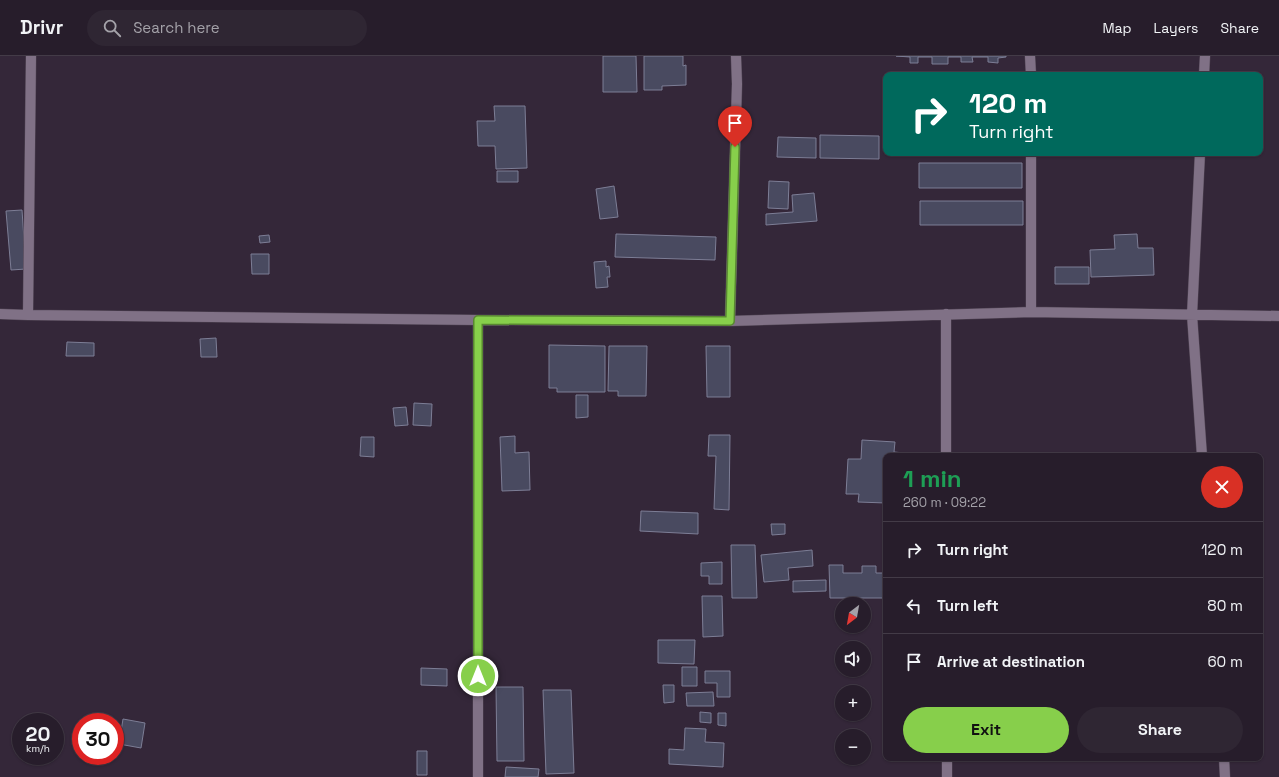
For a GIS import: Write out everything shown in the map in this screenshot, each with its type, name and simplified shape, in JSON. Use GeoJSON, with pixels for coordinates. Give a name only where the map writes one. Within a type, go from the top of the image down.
{"type":"FeatureCollection","features":[{"type":"Feature","properties":{"kind":"street"},"geometry":{"type":"LineString","coordinates":[[28,315],[31,56]]}},
{"type":"Feature","properties":{"kind":"street"},"geometry":{"type":"LineString","coordinates":[[730,321],[737,84],[736,56]]}},
{"type":"Feature","properties":{"kind":"street"},"geometry":{"type":"LineString","coordinates":[[1030,56],[1031,72]]}},
{"type":"Feature","properties":{"kind":"street"},"geometry":{"type":"LineString","coordinates":[[1204,72],[1205,56]]}},
{"type":"Feature","properties":{"kind":"street"},"geometry":{"type":"LineString","coordinates":[[1031,156],[1031,312]]}},
{"type":"Feature","properties":{"kind":"street"},"geometry":{"type":"LineString","coordinates":[[1200,156],[1192,315],[1202,453]]}},
{"type":"Feature","properties":{"kind":"street"},"geometry":{"type":"LineString","coordinates":[[0,314],[478,320],[730,321],[1031,312],[1279,316]]}},
{"type":"Feature","properties":{"kind":"street"},"geometry":{"type":"LineString","coordinates":[[946,314],[946,453]]}},
{"type":"Feature","properties":{"kind":"street"},"geometry":{"type":"LineString","coordinates":[[478,320],[478,777]]}},
{"type":"Feature","properties":{"kind":"street"},"geometry":{"type":"LineString","coordinates":[[947,761],[947,777]]}},
{"type":"Feature","properties":{"kind":"street"},"geometry":{"type":"LineString","coordinates":[[1224,761],[1225,777]]}},
{"type":"Feature","properties":{"kind":"building"},"geometry":{"type":"Polygon","coordinates":[[[603,56],[636,56],[637,92],[603,92],[603,56]]]}},
{"type":"Feature","properties":{"kind":"building"},"geometry":{"type":"Polygon","coordinates":[[[644,56],[683,56],[683,66],[686,65],[686,85],[662,86],[662,90],[644,90],[644,56]]]}},
{"type":"Feature","properties":{"kind":"building"},"geometry":{"type":"Polygon","coordinates":[[[896,56],[1006,57],[998,58],[998,63],[988,62],[988,57],[972,57],[973,62],[961,62],[961,57],[948,57],[948,64],[932,64],[932,57],[918,57],[918,63],[910,63],[910,57],[896,56]]]}},
{"type":"Feature","properties":{"kind":"building"},"geometry":{"type":"Polygon","coordinates":[[[494,106],[525,106],[527,168],[496,169],[495,146],[478,146],[477,121],[495,121],[494,106]]]}},
{"type":"Feature","properties":{"kind":"building"},"geometry":{"type":"Polygon","coordinates":[[[820,135],[879,136],[879,159],[820,158],[820,135]]]}},
{"type":"Feature","properties":{"kind":"building"},"geometry":{"type":"Polygon","coordinates":[[[778,137],[816,138],[816,158],[777,157],[778,137]]]}},
{"type":"Feature","properties":{"kind":"building"},"geometry":{"type":"Polygon","coordinates":[[[919,163],[1022,163],[1022,188],[919,188],[919,163]]]}},
{"type":"Feature","properties":{"kind":"building"},"geometry":{"type":"Polygon","coordinates":[[[497,171],[518,171],[518,182],[497,182],[497,171]]]}},
{"type":"Feature","properties":{"kind":"building"},"geometry":{"type":"Polygon","coordinates":[[[769,181],[789,182],[788,209],[768,208],[769,181]]]}},
{"type":"Feature","properties":{"kind":"building"},"geometry":{"type":"Polygon","coordinates":[[[614,186],[618,217],[600,219],[596,189],[614,186]]]}},
{"type":"Feature","properties":{"kind":"building"},"geometry":{"type":"Polygon","coordinates":[[[814,193],[817,221],[766,225],[766,214],[793,212],[792,195],[814,193]]]}},
{"type":"Feature","properties":{"kind":"building"},"geometry":{"type":"Polygon","coordinates":[[[920,201],[1023,201],[1023,225],[920,225],[920,201]]]}},
{"type":"Feature","properties":{"kind":"building"},"geometry":{"type":"Polygon","coordinates":[[[22,210],[26,269],[11,270],[6,211],[22,210]]]}},
{"type":"Feature","properties":{"kind":"building"},"geometry":{"type":"Polygon","coordinates":[[[616,234],[716,237],[715,260],[615,257],[616,234]]]}},
{"type":"Feature","properties":{"kind":"building"},"geometry":{"type":"Polygon","coordinates":[[[1137,234],[1138,248],[1153,248],[1154,275],[1091,277],[1090,250],[1115,249],[1114,235],[1137,234]]]}},
{"type":"Feature","properties":{"kind":"building"},"geometry":{"type":"Polygon","coordinates":[[[269,235],[270,242],[260,243],[259,236],[269,235]]]}},
{"type":"Feature","properties":{"kind":"building"},"geometry":{"type":"Polygon","coordinates":[[[251,254],[269,254],[269,274],[252,274],[251,254]]]}},
{"type":"Feature","properties":{"kind":"building"},"geometry":{"type":"Polygon","coordinates":[[[606,261],[606,267],[609,266],[610,277],[607,277],[608,287],[596,288],[594,262],[606,261]]]}},
{"type":"Feature","properties":{"kind":"building"},"geometry":{"type":"Polygon","coordinates":[[[1055,267],[1089,267],[1089,284],[1055,284],[1055,267]]]}},
{"type":"Feature","properties":{"kind":"building"},"geometry":{"type":"Polygon","coordinates":[[[216,338],[217,357],[201,357],[200,339],[216,338]]]}},
{"type":"Feature","properties":{"kind":"building"},"geometry":{"type":"Polygon","coordinates":[[[67,342],[94,343],[94,356],[66,356],[67,342]]]}},
{"type":"Feature","properties":{"kind":"building"},"geometry":{"type":"Polygon","coordinates":[[[549,345],[605,346],[605,392],[557,392],[557,388],[549,388],[549,345]]]}},
{"type":"Feature","properties":{"kind":"building"},"geometry":{"type":"Polygon","coordinates":[[[609,346],[647,346],[646,396],[618,396],[618,391],[608,391],[609,346]]]}},
{"type":"Feature","properties":{"kind":"building"},"geometry":{"type":"Polygon","coordinates":[[[706,346],[730,346],[730,397],[707,397],[706,346]]]}},
{"type":"Feature","properties":{"kind":"building"},"geometry":{"type":"Polygon","coordinates":[[[576,395],[588,395],[588,417],[576,418],[576,395]]]}},
{"type":"Feature","properties":{"kind":"building"},"geometry":{"type":"Polygon","coordinates":[[[414,403],[432,404],[431,426],[413,425],[414,403]]]}},
{"type":"Feature","properties":{"kind":"building"},"geometry":{"type":"Polygon","coordinates":[[[406,407],[408,425],[395,426],[393,408],[406,407]]]}},
{"type":"Feature","properties":{"kind":"building"},"geometry":{"type":"Polygon","coordinates":[[[709,435],[730,435],[729,510],[714,509],[716,456],[708,456],[709,435]]]}},
{"type":"Feature","properties":{"kind":"building"},"geometry":{"type":"Polygon","coordinates":[[[515,436],[515,453],[529,452],[530,490],[502,491],[500,437],[515,436]]]}},
{"type":"Feature","properties":{"kind":"building"},"geometry":{"type":"Polygon","coordinates":[[[361,437],[374,437],[374,457],[360,456],[361,437]]]}},
{"type":"Feature","properties":{"kind":"building"},"geometry":{"type":"Polygon","coordinates":[[[862,440],[895,442],[894,452],[904,453],[883,453],[883,503],[858,502],[859,494],[846,494],[848,459],[861,459],[862,440]]]}},
{"type":"Feature","properties":{"kind":"building"},"geometry":{"type":"Polygon","coordinates":[[[641,511],[698,513],[698,534],[640,531],[641,511]]]}},
{"type":"Feature","properties":{"kind":"building"},"geometry":{"type":"Polygon","coordinates":[[[771,524],[785,524],[785,534],[772,535],[771,524]]]}},
{"type":"Feature","properties":{"kind":"building"},"geometry":{"type":"Polygon","coordinates":[[[731,545],[755,545],[757,598],[732,598],[731,545]]]}},
{"type":"Feature","properties":{"kind":"building"},"geometry":{"type":"Polygon","coordinates":[[[812,550],[813,566],[788,568],[789,580],[764,582],[761,555],[812,550]]]}},
{"type":"Feature","properties":{"kind":"building"},"geometry":{"type":"Polygon","coordinates":[[[722,562],[722,584],[709,584],[709,576],[701,576],[701,563],[722,562]]]}},
{"type":"Feature","properties":{"kind":"building"},"geometry":{"type":"Polygon","coordinates":[[[829,565],[843,565],[843,573],[862,573],[862,566],[876,566],[876,573],[883,573],[883,598],[830,598],[829,565]]]}},
{"type":"Feature","properties":{"kind":"building"},"geometry":{"type":"Polygon","coordinates":[[[826,580],[826,591],[793,592],[793,581],[826,580]]]}},
{"type":"Feature","properties":{"kind":"building"},"geometry":{"type":"Polygon","coordinates":[[[702,596],[722,596],[723,636],[703,637],[702,596]]]}},
{"type":"Feature","properties":{"kind":"building"},"geometry":{"type":"Polygon","coordinates":[[[658,640],[695,640],[694,664],[658,663],[658,640]]]}},
{"type":"Feature","properties":{"kind":"building"},"geometry":{"type":"Polygon","coordinates":[[[682,667],[697,667],[697,686],[682,686],[682,667]]]}},
{"type":"Feature","properties":{"kind":"building"},"geometry":{"type":"Polygon","coordinates":[[[421,668],[447,669],[447,686],[421,685],[421,668]]]}},
{"type":"Feature","properties":{"kind":"building"},"geometry":{"type":"Polygon","coordinates":[[[705,671],[730,671],[730,697],[717,697],[717,683],[705,683],[705,671]]]}},
{"type":"Feature","properties":{"kind":"building"},"geometry":{"type":"Polygon","coordinates":[[[663,685],[674,685],[674,702],[664,703],[663,685]]]}},
{"type":"Feature","properties":{"kind":"building"},"geometry":{"type":"Polygon","coordinates":[[[496,687],[523,687],[524,761],[497,761],[496,687]]]}},
{"type":"Feature","properties":{"kind":"building"},"geometry":{"type":"Polygon","coordinates":[[[543,690],[571,690],[574,773],[546,774],[543,690]]]}},
{"type":"Feature","properties":{"kind":"building"},"geometry":{"type":"Polygon","coordinates":[[[713,692],[714,706],[687,706],[686,693],[713,692]]]}},
{"type":"Feature","properties":{"kind":"building"},"geometry":{"type":"Polygon","coordinates":[[[700,712],[711,713],[711,723],[700,722],[700,712]]]}},
{"type":"Feature","properties":{"kind":"building"},"geometry":{"type":"Polygon","coordinates":[[[718,713],[726,713],[726,726],[718,725],[718,713]]]}},
{"type":"Feature","properties":{"kind":"building"},"geometry":{"type":"Polygon","coordinates":[[[124,719],[145,723],[141,748],[124,745],[124,719]]]}},
{"type":"Feature","properties":{"kind":"building"},"geometry":{"type":"Polygon","coordinates":[[[685,728],[706,729],[705,742],[724,743],[723,767],[669,764],[669,749],[684,750],[685,728]]]}},
{"type":"Feature","properties":{"kind":"building"},"geometry":{"type":"Polygon","coordinates":[[[417,751],[427,751],[427,775],[417,775],[417,751]]]}},
{"type":"Feature","properties":{"kind":"building"},"geometry":{"type":"Polygon","coordinates":[[[506,767],[539,769],[538,777],[505,777],[506,767]]]}},
{"type":"Feature","properties":{"kind":"route"},"geometry":{"type":"LineString","coordinates":[[478,676],[478,320],[730,321],[735,147]]}}]}
